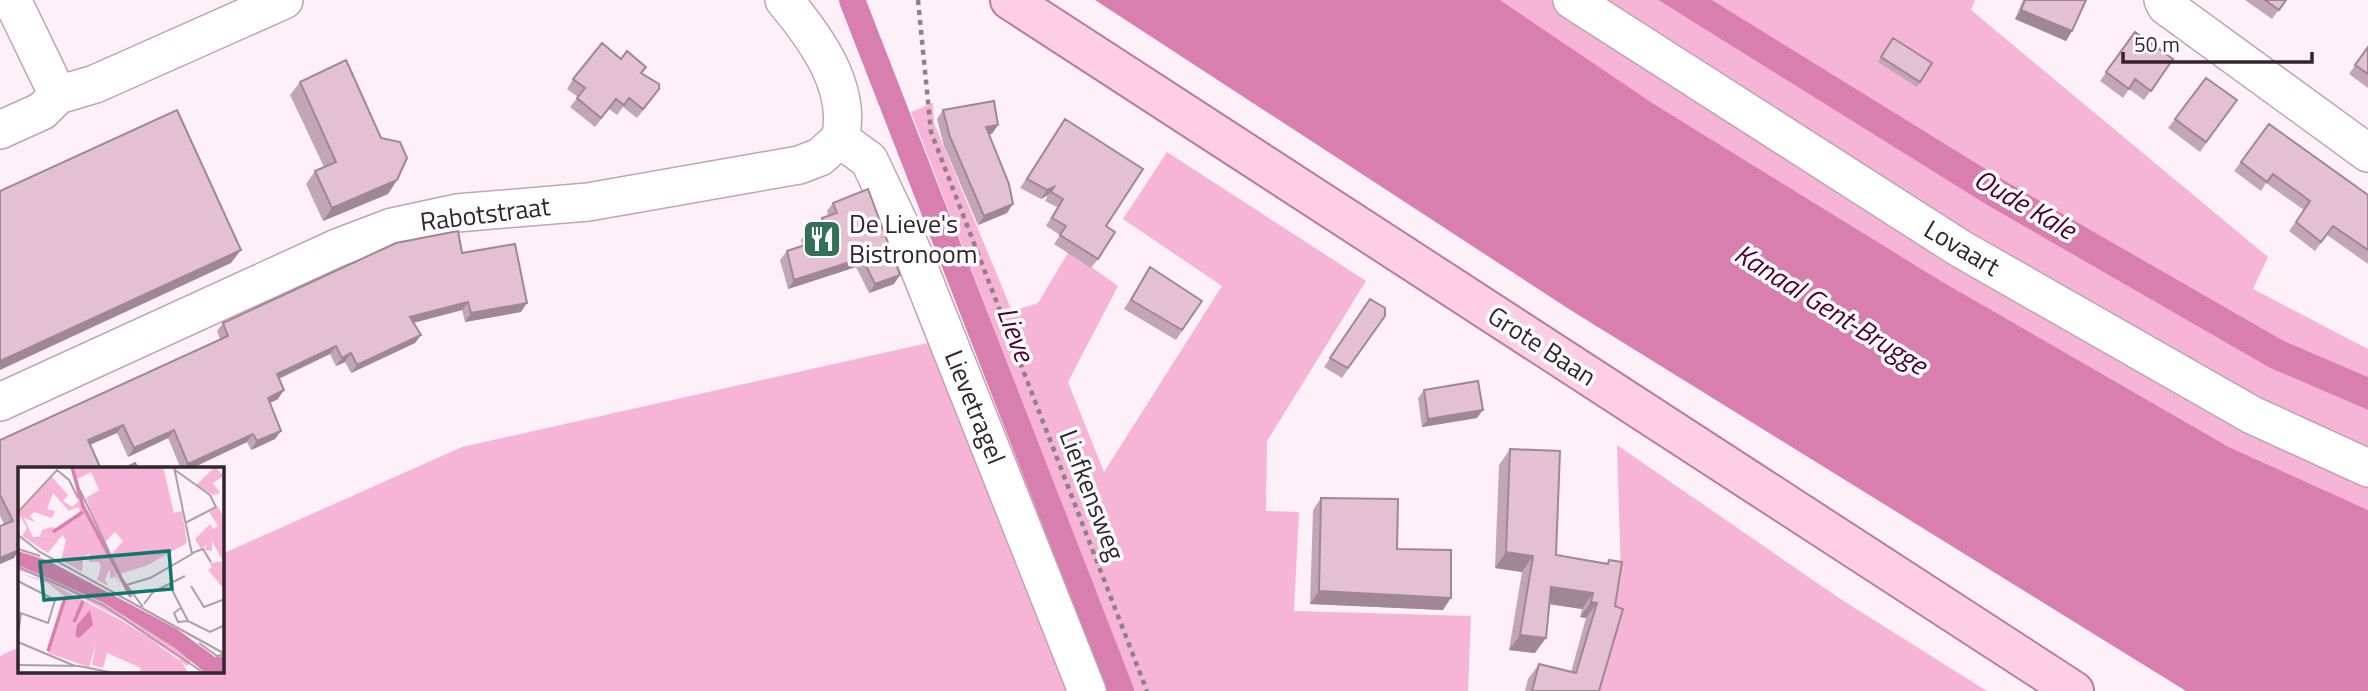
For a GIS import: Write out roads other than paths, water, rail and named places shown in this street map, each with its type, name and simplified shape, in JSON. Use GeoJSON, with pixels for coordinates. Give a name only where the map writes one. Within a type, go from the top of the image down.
{"type":"FeatureCollection","features":[{"type":"Feature","properties":{"kind":"main road","name":"Grote Baan"},"geometry":{"type":"LineString","coordinates":[[1010,0],[2074,691]]}},
{"type":"Feature","properties":{"kind":"street"},"geometry":{"type":"LineString","coordinates":[[12,0],[58,95]]}},
{"type":"Feature","properties":{"kind":"street"},"geometry":{"type":"LineString","coordinates":[[0,130],[42,111],[58,95],[96,84],[284,0]]}},
{"type":"Feature","properties":{"kind":"street"},"geometry":{"type":"LineString","coordinates":[[784,0],[814,39],[839,89],[843,106],[840,139]]}},
{"type":"Feature","properties":{"kind":"street","name":"Lovaart"},"geometry":{"type":"LineString","coordinates":[[1572,0],[1961,248],[2252,415],[2368,468]]}},
{"type":"Feature","properties":{"kind":"street"},"geometry":{"type":"LineString","coordinates":[[2163,0],[2166,6],[2368,153]]}},
{"type":"Feature","properties":{"kind":"street","name":"Rabotstraat"},"geometry":{"type":"LineString","coordinates":[[0,402],[337,248],[391,228],[457,213],[588,202],[799,166],[820,157],[840,139]]}},
{"type":"Feature","properties":{"kind":"street","name":"Lievetragel"},"geometry":{"type":"LineString","coordinates":[[840,139],[869,160],[913,253],[1087,691]]}},
{"type":"Feature","properties":{"kind":"water","name":"Kanaal Gent-Brugge"},"geometry":{"type":"Polygon","coordinates":[[[1095,0],[1500,0],[1654,104],[1941,281],[2229,447],[2368,510],[2368,691],[2186,691],[1572,311],[1095,0]]]}},
{"type":"Feature","properties":{"kind":"water","name":"Oude Kale"},"geometry":{"type":"Polygon","coordinates":[[[1658,0],[1712,0],[2002,179],[2284,341],[2368,377],[2368,410],[2270,368],[1987,205],[1658,0]]]}},
{"type":"Feature","properties":{"kind":"waterway","name":"Lieve"},"geometry":{"type":"LineString","coordinates":[[852,0],[1121,691]]}},
{"type":"Feature","properties":{"kind":"place","name":"De Lieve's Bistronoom"},"geometry":{"type":"Point","coordinates":[822,239]}}]}
